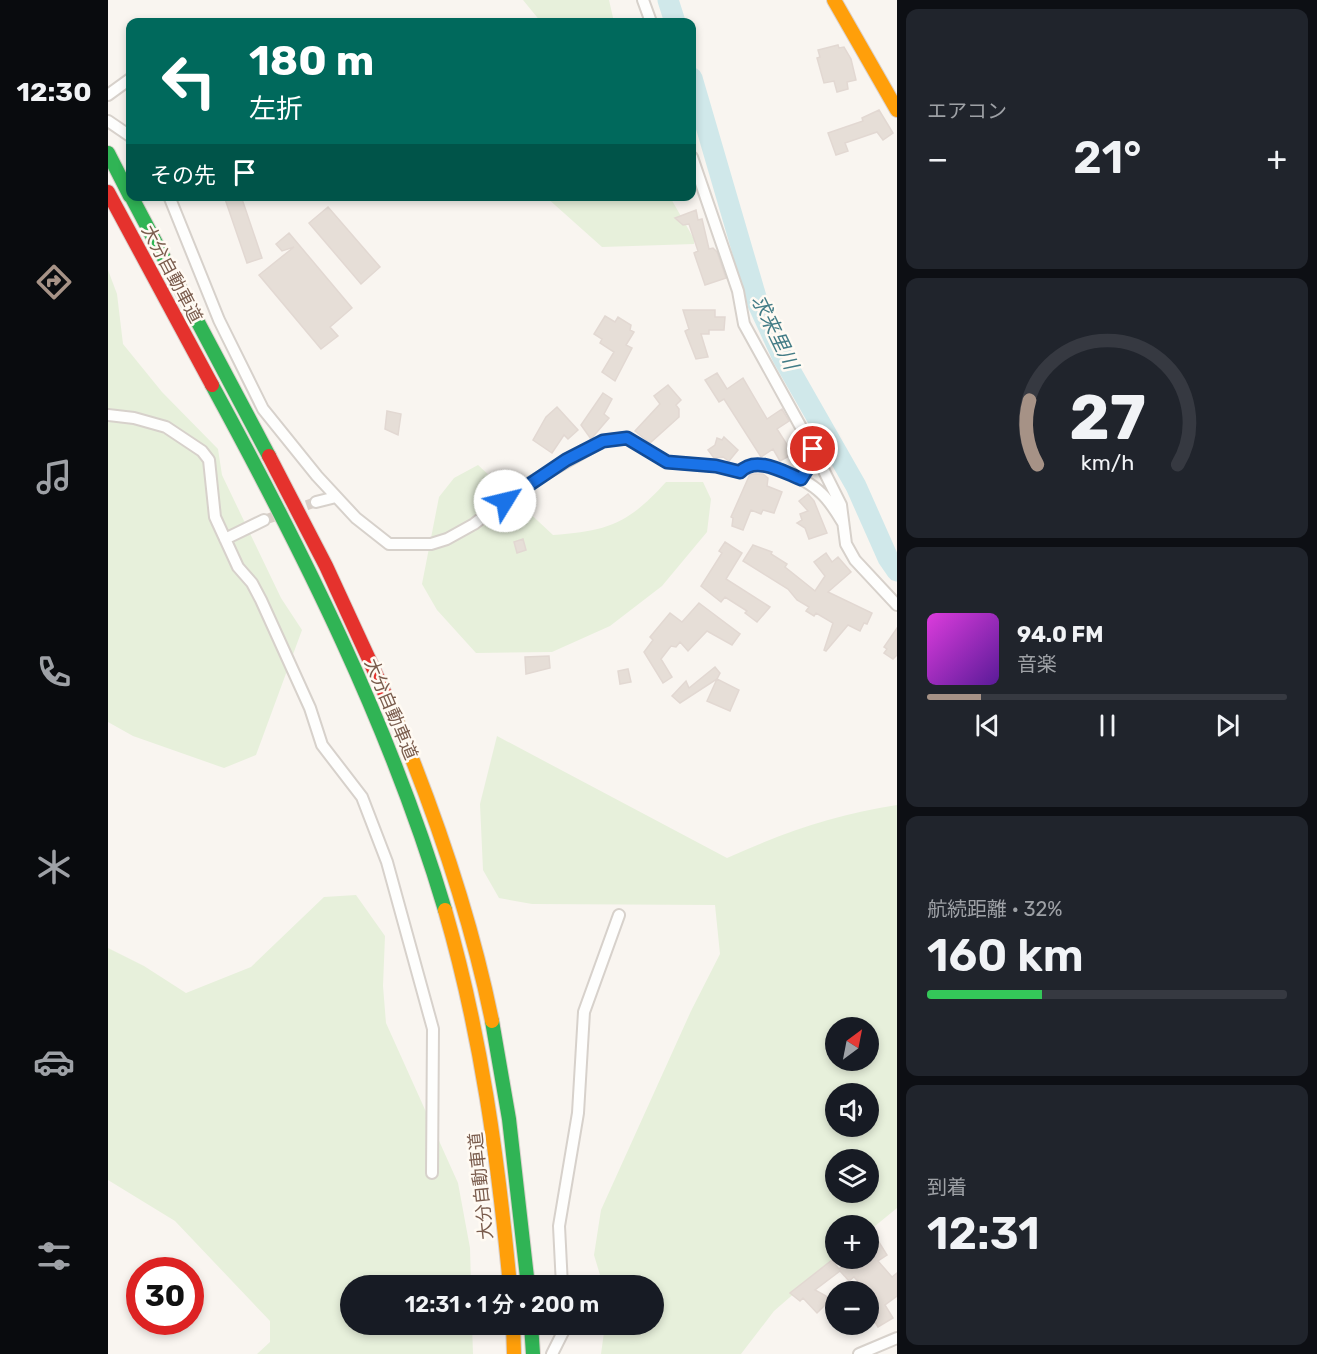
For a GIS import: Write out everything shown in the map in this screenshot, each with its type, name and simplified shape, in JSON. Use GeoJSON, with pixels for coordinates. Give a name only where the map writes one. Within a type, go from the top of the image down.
{"type":"FeatureCollection","features":[{"type":"Feature","properties":{"kind":"main road"},"geometry":{"type":"LineString","coordinates":[[834,0],[897,110]]}},
{"type":"Feature","properties":{"kind":"main road","name":"大分自動車道"},"geometry":{"type":"LineString","coordinates":[[108,153],[126,188]]}},
{"type":"Feature","properties":{"kind":"main road","name":"大分自動車道"},"geometry":{"type":"LineString","coordinates":[[108,192],[329,610],[396,766],[438,888],[474,1025],[490,1111],[509,1275]]}},
{"type":"Feature","properties":{"kind":"main road","name":"大分自動車道"},"geometry":{"type":"LineString","coordinates":[[133,201],[345,602],[413,758],[457,884],[493,1023],[507,1099],[519,1186],[527,1275]]}},
{"type":"Feature","properties":{"kind":"main road"},"geometry":{"type":"LineString","coordinates":[[513,1335],[514,1354]]}},
{"type":"Feature","properties":{"kind":"main road"},"geometry":{"type":"LineString","coordinates":[[531,1335],[532,1354]]}},
{"type":"Feature","properties":{"kind":"street"},"geometry":{"type":"LineString","coordinates":[[643,0],[650,18]]}},
{"type":"Feature","properties":{"kind":"street"},"geometry":{"type":"LineString","coordinates":[[108,95],[126,82]]}},
{"type":"Feature","properties":{"kind":"street"},"geometry":{"type":"LineString","coordinates":[[108,121],[126,133]]}},
{"type":"Feature","properties":{"kind":"street"},"geometry":{"type":"LineString","coordinates":[[696,169],[738,291],[744,324],[842,505],[846,544],[855,560],[897,606]]}},
{"type":"Feature","properties":{"kind":"street"},"geometry":{"type":"LineString","coordinates":[[171,201],[219,320],[263,409],[336,497],[356,518],[389,544],[430,544],[447,539],[474,524],[519,489],[603,441],[627,438],[667,462],[716,466],[740,472],[746,466],[759,464],[801,479],[820,492],[843,523]]}},
{"type":"Feature","properties":{"kind":"street"},"geometry":{"type":"LineString","coordinates":[[108,415],[134,418],[166,427],[201,451],[209,460],[215,517],[238,567],[252,583],[261,600],[310,708],[322,745],[362,797],[387,862],[433,1029],[432,1173]]}},
{"type":"Feature","properties":{"kind":"street"},"geometry":{"type":"LineString","coordinates":[[801,479],[813,460],[813,449]]}},
{"type":"Feature","properties":{"kind":"street"},"geometry":{"type":"LineString","coordinates":[[316,502],[336,497]]}},
{"type":"Feature","properties":{"kind":"street"},"geometry":{"type":"LineString","coordinates":[[225,539],[264,520]]}},
{"type":"Feature","properties":{"kind":"street"},"geometry":{"type":"LineString","coordinates":[[561,1275],[558,1226],[578,1113],[584,1012],[619,915]]}},
{"type":"Feature","properties":{"kind":"street"},"geometry":{"type":"LineString","coordinates":[[552,1354],[562,1335]]}},
{"type":"Feature","properties":{"kind":"street"},"geometry":{"type":"LineString","coordinates":[[863,1353],[897,1338]]}},
{"type":"Feature","properties":{"kind":"green space"},"geometry":{"type":"Polygon","coordinates":[[[523,0],[609,0],[613,18],[538,18],[523,0]]]}},
{"type":"Feature","properties":{"kind":"green space"},"geometry":{"type":"Polygon","coordinates":[[[550,201],[672,201],[694,239],[694,244],[602,247],[550,201]]]}},
{"type":"Feature","properties":{"kind":"green space"},"geometry":{"type":"Polygon","coordinates":[[[108,270],[117,294],[123,344],[162,392],[218,449],[222,475],[281,598],[302,630],[256,755],[224,768],[133,736],[108,722],[108,270]]]}},
{"type":"Feature","properties":{"kind":"green space"},"geometry":{"type":"Polygon","coordinates":[[[478,465],[553,535],[589,531],[616,523],[640,507],[666,482],[703,482],[711,499],[707,532],[662,586],[610,626],[552,652],[476,653],[437,610],[422,584],[439,497],[454,478],[478,465]]]}},
{"type":"Feature","properties":{"kind":"green space"},"geometry":{"type":"Polygon","coordinates":[[[497,736],[727,858],[768,840],[810,826],[897,805],[897,1208],[879,1223],[879,1215],[825,1215],[825,1267],[774,1311],[741,1354],[601,1354],[604,1335],[664,1335],[664,1275],[600,1275],[594,1255],[601,1210],[691,1011],[720,954],[715,905],[532,904],[499,898],[483,870],[480,804],[497,736]]]}},
{"type":"Feature","properties":{"kind":"green space"},"geometry":{"type":"Polygon","coordinates":[[[356,895],[385,936],[383,986],[386,1023],[458,1183],[470,1248],[471,1275],[340,1275],[340,1335],[472,1335],[473,1354],[257,1354],[270,1342],[270,1321],[175,1221],[108,1180],[108,948],[144,966],[186,993],[251,967],[324,897],[356,895]]]}},
{"type":"Feature","properties":{"kind":"building"},"geometry":{"type":"Polygon","coordinates":[[[838,45],[839,48],[844,47],[851,59],[856,80],[847,82],[848,89],[837,92],[834,81],[824,83],[817,58],[820,57],[818,50],[838,45]]]}},
{"type":"Feature","properties":{"kind":"building"},"geometry":{"type":"Polygon","coordinates":[[[879,110],[893,133],[883,140],[877,132],[845,143],[848,151],[836,155],[828,133],[863,121],[862,118],[879,110]]]}},
{"type":"Feature","properties":{"kind":"building"},"geometry":{"type":"Polygon","coordinates":[[[226,201],[243,201],[262,258],[247,263],[226,201]]]}},
{"type":"Feature","properties":{"kind":"building"},"geometry":{"type":"Polygon","coordinates":[[[328,207],[380,267],[361,284],[309,223],[328,207]]]}},
{"type":"Feature","properties":{"kind":"building"},"geometry":{"type":"Polygon","coordinates":[[[696,210],[698,220],[702,219],[709,249],[713,248],[717,252],[726,278],[705,285],[694,253],[698,251],[689,224],[683,225],[675,218],[696,210]]]}},
{"type":"Feature","properties":{"kind":"building"},"geometry":{"type":"Polygon","coordinates":[[[289,233],[352,308],[330,327],[338,336],[321,349],[259,275],[294,247],[282,251],[276,244],[289,233]]]}},
{"type":"Feature","properties":{"kind":"building"},"geometry":{"type":"Polygon","coordinates":[[[683,310],[715,310],[715,317],[725,317],[724,330],[709,330],[709,334],[701,334],[708,357],[696,359],[685,331],[689,329],[683,310]]]}},
{"type":"Feature","properties":{"kind":"building"},"geometry":{"type":"Polygon","coordinates":[[[605,316],[615,322],[618,317],[631,325],[630,330],[634,332],[626,345],[632,348],[615,381],[602,372],[614,352],[600,343],[602,339],[594,334],[605,316]]]}},
{"type":"Feature","properties":{"kind":"building"},"geometry":{"type":"Polygon","coordinates":[[[717,373],[727,389],[743,378],[767,419],[782,409],[789,421],[777,429],[793,454],[780,461],[773,449],[761,457],[724,399],[719,402],[705,380],[717,373]]]}},
{"type":"Feature","properties":{"kind":"building"},"geometry":{"type":"Polygon","coordinates":[[[668,385],[681,400],[676,405],[679,409],[679,417],[650,443],[635,431],[660,404],[654,396],[668,385]]]}},
{"type":"Feature","properties":{"kind":"building"},"geometry":{"type":"Polygon","coordinates":[[[603,393],[612,399],[604,414],[609,418],[591,439],[581,425],[603,393]]]}},
{"type":"Feature","properties":{"kind":"building"},"geometry":{"type":"Polygon","coordinates":[[[557,407],[578,430],[568,439],[564,435],[552,453],[533,440],[546,417],[557,407]]]}},
{"type":"Feature","properties":{"kind":"building"},"geometry":{"type":"Polygon","coordinates":[[[387,411],[401,414],[398,435],[385,429],[387,411]]]}},
{"type":"Feature","properties":{"kind":"building"},"geometry":{"type":"Polygon","coordinates":[[[724,437],[738,450],[729,461],[723,457],[714,458],[708,450],[715,445],[717,438],[722,440],[724,437]]]}},
{"type":"Feature","properties":{"kind":"building"},"geometry":{"type":"Polygon","coordinates":[[[750,474],[763,474],[768,478],[767,486],[782,492],[774,513],[763,510],[761,514],[751,510],[743,530],[732,526],[733,518],[731,517],[750,474]]]}},
{"type":"Feature","properties":{"kind":"building"},"geometry":{"type":"Polygon","coordinates":[[[808,494],[814,501],[827,533],[809,539],[805,528],[797,523],[802,520],[800,514],[808,511],[799,501],[808,494]]]}},
{"type":"Feature","properties":{"kind":"building"},"geometry":{"type":"Polygon","coordinates":[[[523,539],[526,550],[517,553],[514,542],[523,539]]]}},
{"type":"Feature","properties":{"kind":"building"},"geometry":{"type":"Polygon","coordinates":[[[725,542],[742,553],[726,579],[770,607],[757,622],[745,613],[747,611],[725,597],[721,602],[701,586],[722,553],[719,551],[725,542]]]}},
{"type":"Feature","properties":{"kind":"building"},"geometry":{"type":"Polygon","coordinates":[[[753,545],[772,552],[771,554],[787,564],[785,567],[815,591],[825,576],[814,562],[826,553],[832,562],[838,557],[851,572],[828,592],[872,613],[867,624],[864,623],[860,631],[848,625],[826,651],[824,650],[833,623],[816,613],[814,616],[806,611],[809,607],[797,600],[788,589],[743,561],[753,545]]]}},
{"type":"Feature","properties":{"kind":"building"},"geometry":{"type":"Polygon","coordinates":[[[699,603],[740,634],[732,645],[707,631],[688,651],[680,642],[676,647],[671,646],[661,659],[672,677],[663,683],[644,652],[653,640],[650,637],[670,613],[682,622],[699,603]]]}},
{"type":"Feature","properties":{"kind":"building"},"geometry":{"type":"Polygon","coordinates":[[[897,628],[897,655],[893,659],[884,653],[887,649],[884,647],[897,628]]]}},
{"type":"Feature","properties":{"kind":"building"},"geometry":{"type":"Polygon","coordinates":[[[549,656],[550,668],[526,674],[525,657],[549,656]]]}},
{"type":"Feature","properties":{"kind":"building"},"geometry":{"type":"Polygon","coordinates":[[[715,667],[720,673],[717,679],[680,703],[672,696],[686,681],[689,688],[715,667]]]}},
{"type":"Feature","properties":{"kind":"building"},"geometry":{"type":"Polygon","coordinates":[[[628,669],[631,682],[620,684],[618,671],[628,669]]]}},
{"type":"Feature","properties":{"kind":"building"},"geometry":{"type":"Polygon","coordinates":[[[717,679],[739,690],[730,711],[707,701],[717,679]]]}},
{"type":"Feature","properties":{"kind":"building"},"geometry":{"type":"Polygon","coordinates":[[[879,1242],[887,1255],[879,1260],[879,1242]]]}},
{"type":"Feature","properties":{"kind":"building"},"geometry":{"type":"Polygon","coordinates":[[[879,1262],[892,1277],[897,1273],[897,1296],[885,1305],[893,1318],[879,1326],[879,1281],[858,1281],[854,1277],[849,1281],[840,1271],[815,1290],[825,1295],[825,1305],[817,1313],[803,1298],[800,1301],[790,1293],[825,1266],[825,1269],[879,1269],[879,1262]]]}},
{"type":"Feature","properties":{"kind":"waterway","name":"求来里川"},"geometry":{"type":"LineString","coordinates":[[668,0],[674,18]]}},
{"type":"Feature","properties":{"kind":"waterway","name":"求来里川"},"geometry":{"type":"LineString","coordinates":[[696,92],[758,304],[783,358],[856,486],[888,558],[897,571]]}},
{"type":"Feature","properties":{"kind":"tunnel"},"geometry":{"type":"LineString","coordinates":[[264,520],[316,502]]}},
{"type":"Feature","properties":{"kind":"traffic: fast"},"geometry":{"type":"LineString","coordinates":[[108,153],[126,188]]}},
{"type":"Feature","properties":{"kind":"traffic: fast"},"geometry":{"type":"LineString","coordinates":[[134,201],[269,456]]}},
{"type":"Feature","properties":{"kind":"traffic: fast"},"geometry":{"type":"LineString","coordinates":[[212,385],[312,577],[371,707],[423,841],[445,910]]}},
{"type":"Feature","properties":{"kind":"traffic: fast"},"geometry":{"type":"LineString","coordinates":[[492,1021],[509,1119],[527,1275]]}},
{"type":"Feature","properties":{"kind":"traffic: fast"},"geometry":{"type":"LineString","coordinates":[[532,1335],[533,1354]]}},
{"type":"Feature","properties":{"kind":"traffic: slow"},"geometry":{"type":"LineString","coordinates":[[834,0],[897,110]]}},
{"type":"Feature","properties":{"kind":"traffic: slow"},"geometry":{"type":"LineString","coordinates":[[391,707],[422,784],[462,901],[492,1021]]}},
{"type":"Feature","properties":{"kind":"traffic: slow"},"geometry":{"type":"LineString","coordinates":[[445,910],[469,1003],[478,1050],[494,1143],[509,1275]]}},
{"type":"Feature","properties":{"kind":"traffic: slow"},"geometry":{"type":"LineString","coordinates":[[513,1335],[514,1354]]}},
{"type":"Feature","properties":{"kind":"traffic: jam"},"geometry":{"type":"LineString","coordinates":[[108,192],[212,385]]}},
{"type":"Feature","properties":{"kind":"traffic: jam"},"geometry":{"type":"LineString","coordinates":[[269,456],[326,566],[391,707]]}},
{"type":"Feature","properties":{"kind":"route"},"geometry":{"type":"LineString","coordinates":[[505,501],[519,489],[566,460],[603,441],[627,438],[667,462],[716,466],[740,472],[746,466],[759,464],[801,479],[813,460],[813,449]]}}]}
